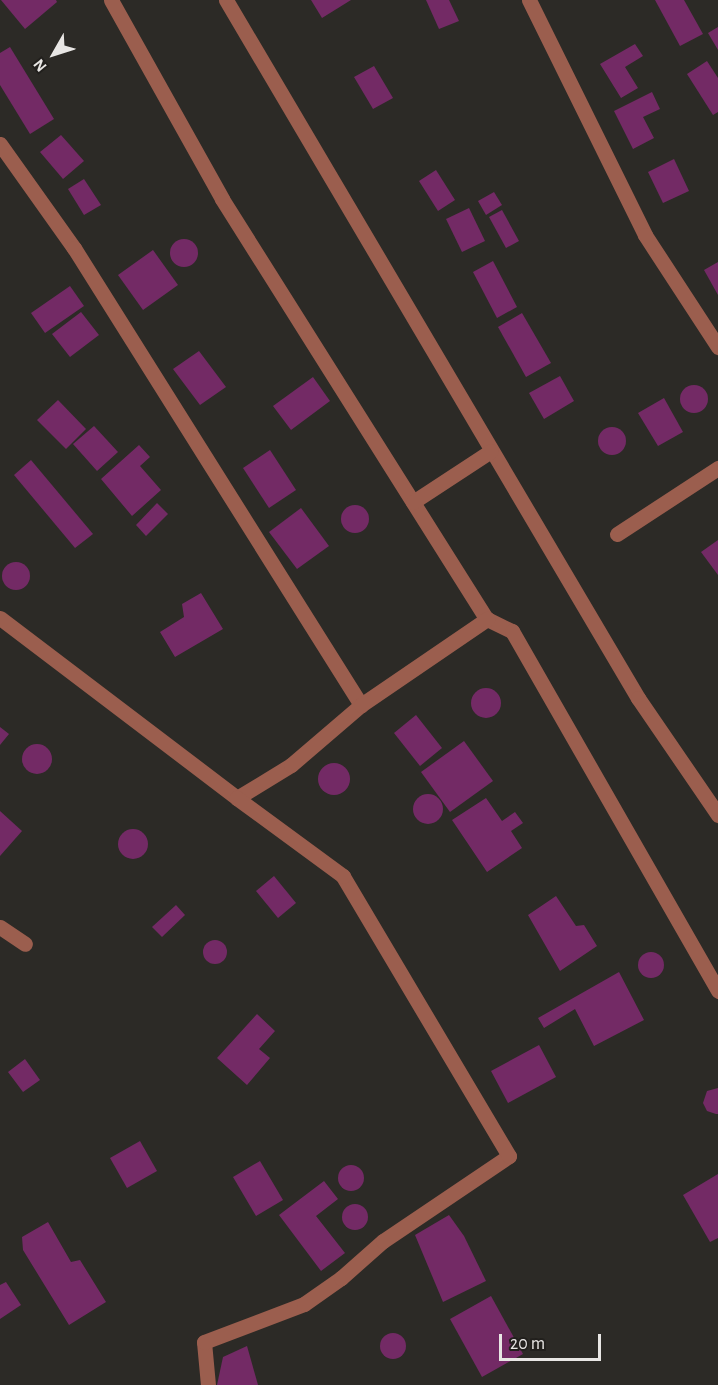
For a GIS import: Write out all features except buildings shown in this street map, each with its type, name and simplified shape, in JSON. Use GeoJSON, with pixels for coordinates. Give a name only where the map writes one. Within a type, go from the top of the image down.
{"type":"FeatureCollection","features":[{"type":"Feature","properties":{"kind":"street"},"geometry":{"type":"LineString","coordinates":[[111,0],[222,199],[487,619],[512,631],[718,991]]}},
{"type":"Feature","properties":{"kind":"street"},"geometry":{"type":"LineString","coordinates":[[225,0],[638,698],[718,815]]}},
{"type":"Feature","properties":{"kind":"street"},"geometry":{"type":"LineString","coordinates":[[529,0],[645,235],[718,347]]}},
{"type":"Feature","properties":{"kind":"street"},"geometry":{"type":"LineString","coordinates":[[0,144],[74,248],[361,705]]}},
{"type":"Feature","properties":{"kind":"street"},"geometry":{"type":"LineString","coordinates":[[413,502],[491,450]]}},
{"type":"Feature","properties":{"kind":"street"},"geometry":{"type":"LineString","coordinates":[[617,534],[718,468]]}},
{"type":"Feature","properties":{"kind":"street"},"geometry":{"type":"LineString","coordinates":[[0,618],[343,876],[509,1156],[383,1241],[341,1278],[304,1304],[204,1342],[208,1385]]}},
{"type":"Feature","properties":{"kind":"street"},"geometry":{"type":"LineString","coordinates":[[237,798],[291,765],[361,705],[487,619]]}},
{"type":"Feature","properties":{"kind":"street"},"geometry":{"type":"LineString","coordinates":[[0,927],[25,944]]}}]}
